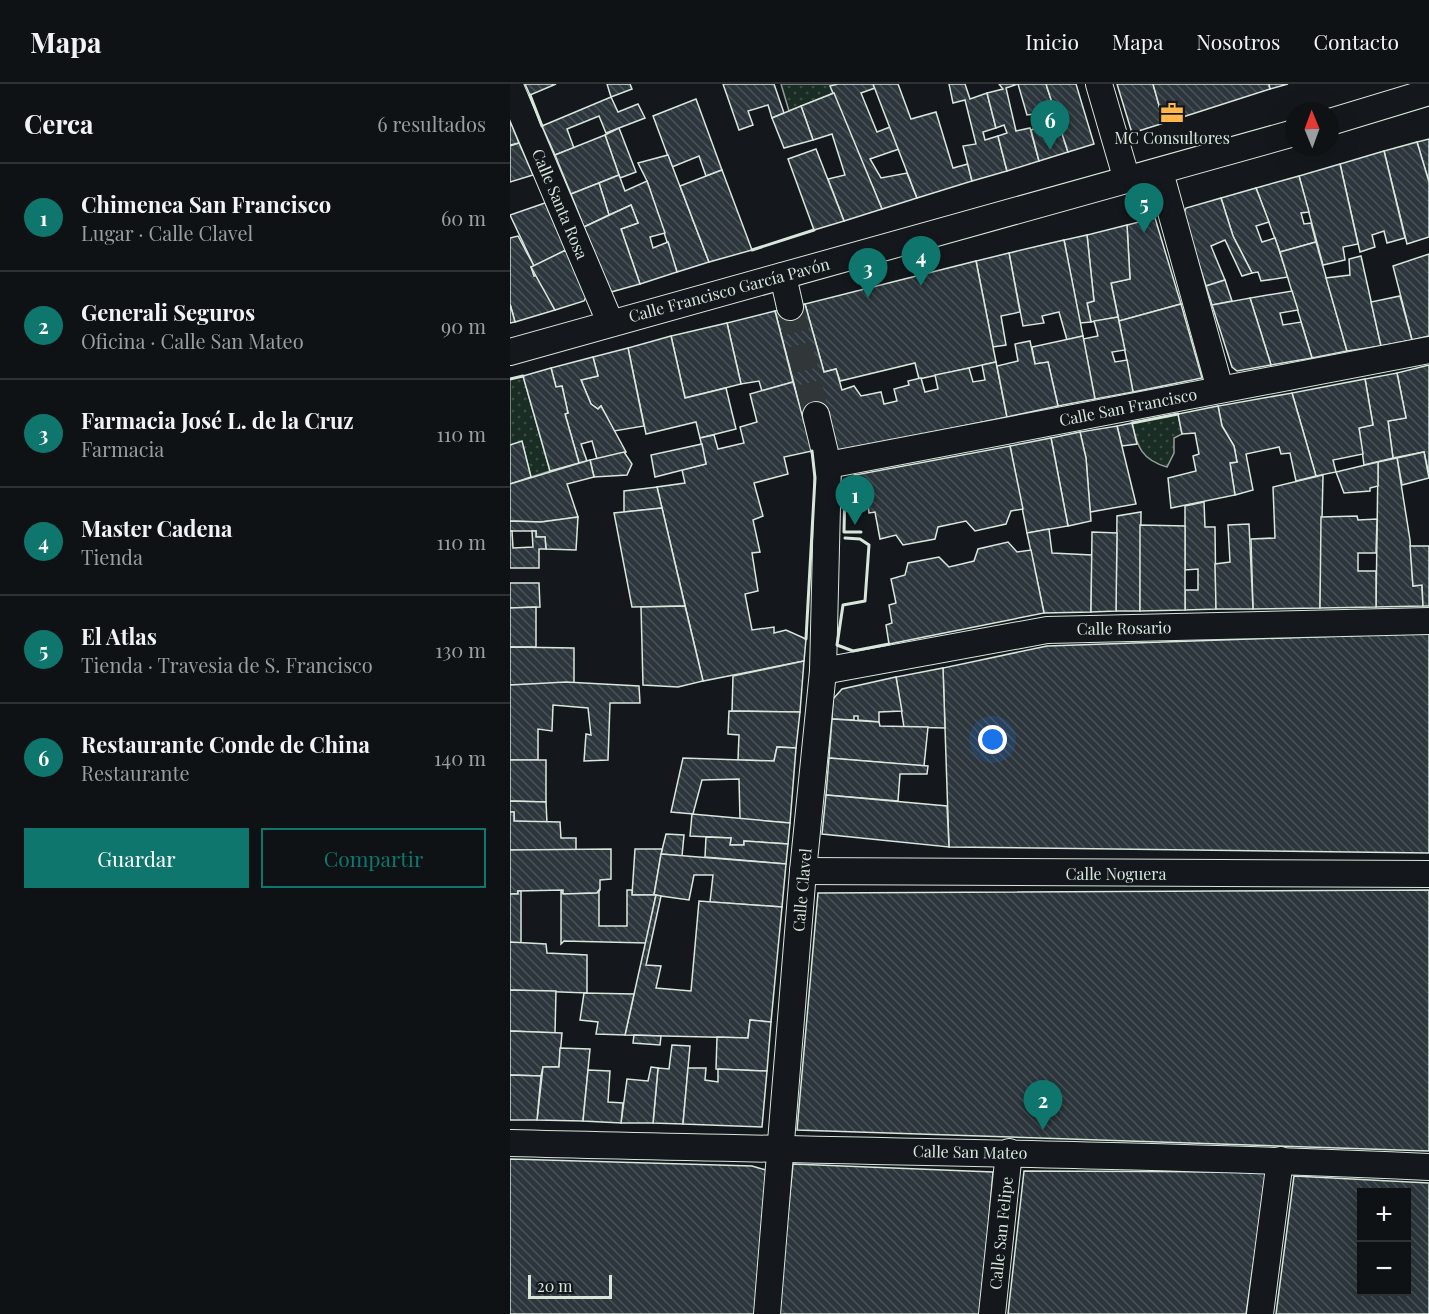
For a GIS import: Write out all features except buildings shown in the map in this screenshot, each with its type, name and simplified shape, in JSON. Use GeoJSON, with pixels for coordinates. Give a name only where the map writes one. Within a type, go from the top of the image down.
{"type":"FeatureCollection","features":[{"type":"Feature","properties":{"kind":"street"},"geometry":{"type":"LineString","coordinates":[[1099,84],[1126,180]]}},
{"type":"Feature","properties":{"kind":"street","name":"Calle Santa Rosa"},"geometry":{"type":"LineString","coordinates":[[510,86],[610,322]]}},
{"type":"Feature","properties":{"kind":"street"},"geometry":{"type":"LineString","coordinates":[[1339,119],[1429,92]]}},
{"type":"Feature","properties":{"kind":"street","name":"Calle Francisco García Pavón"},"geometry":{"type":"LineString","coordinates":[[510,352],[610,322],[1160,172],[1285,135]]}},
{"type":"Feature","properties":{"kind":"street"},"geometry":{"type":"LineString","coordinates":[[1160,172],[1220,389]]}},
{"type":"Feature","properties":{"kind":"street"},"geometry":{"type":"LineString","coordinates":[[783,276],[790,307]]}},
{"type":"Feature","properties":{"kind":"street","name":"Calle San Francisco"},"geometry":{"type":"LineString","coordinates":[[828,465],[1429,350]]}},
{"type":"Feature","properties":{"kind":"street","name":"Calle Clavel"},"geometry":{"type":"LineString","coordinates":[[766,1314],[803,871],[823,670],[828,465],[816,415]]}},
{"type":"Feature","properties":{"kind":"street","name":"Calle Rosario"},"geometry":{"type":"LineString","coordinates":[[823,670],[1047,630],[1429,621]]}},
{"type":"Feature","properties":{"kind":"street","name":"Calle Noguera"},"geometry":{"type":"LineString","coordinates":[[803,871],[1429,874]]}},
{"type":"Feature","properties":{"kind":"street","name":"Calle San Mateo"},"geometry":{"type":"LineString","coordinates":[[510,1143],[781,1150],[1009,1152],[1429,1167]]}},
{"type":"Feature","properties":{"kind":"street","name":"Calle San Felipe"},"geometry":{"type":"LineString","coordinates":[[992,1314],[1009,1152]]}},
{"type":"Feature","properties":{"kind":"street"},"geometry":{"type":"LineString","coordinates":[[1260,1314],[1280,1160]]}},
{"type":"Feature","properties":{"kind":"green space"},"geometry":{"type":"Polygon","coordinates":[[[781,84],[838,84],[834,93],[789,111],[781,84]]]}},
{"type":"Feature","properties":{"kind":"green space"},"geometry":{"type":"Polygon","coordinates":[[[523,376],[550,471],[531,477],[522,442],[510,445],[510,379],[523,376]]]}},
{"type":"Feature","properties":{"kind":"green space"},"geometry":{"type":"Polygon","coordinates":[[[1178,414],[1182,434],[1174,438],[1174,453],[1167,467],[1152,461],[1142,451],[1132,423],[1178,414]]]}},
{"type":"Feature","properties":{"kind":"tunnel"},"geometry":{"type":"LineString","coordinates":[[790,307],[816,415]]}},
{"type":"Feature","properties":{"kind":"wall"},"geometry":{"type":"LineString","coordinates":[[530,95],[542,126]]}},
{"type":"Feature","properties":{"kind":"wall"},"geometry":{"type":"LineString","coordinates":[[752,250],[814,230]]}},
{"type":"Feature","properties":{"kind":"wall"},"geometry":{"type":"LineString","coordinates":[[510,379],[523,376]]}},
{"type":"Feature","properties":{"kind":"wall"},"geometry":{"type":"LineString","coordinates":[[1132,423],[1178,414]]}},
{"type":"Feature","properties":{"kind":"wall"},"geometry":{"type":"LineString","coordinates":[[806,639],[815,478],[812,451]]}},
{"type":"Feature","properties":{"kind":"wall"},"geometry":{"type":"LineString","coordinates":[[855,475],[845,489],[844,532],[861,532]]}},
{"type":"Feature","properties":{"kind":"wall"},"geometry":{"type":"LineString","coordinates":[[845,538],[860,539],[869,545],[865,601],[843,605],[837,645],[853,651],[889,644]]}},
{"type":"Feature","properties":{"kind":"place","name":"MC Consultores"},"geometry":{"type":"Point","coordinates":[1172,113]}},
{"type":"Feature","properties":{"kind":"place","name":"Restaurante Conde de China"},"geometry":{"type":"Point","coordinates":[1050,150]}},
{"type":"Feature","properties":{"kind":"place","name":"El Atlas"},"geometry":{"type":"Point","coordinates":[1144,233]}},
{"type":"Feature","properties":{"kind":"place","name":"Master Cadena"},"geometry":{"type":"Point","coordinates":[921,286]}},
{"type":"Feature","properties":{"kind":"place","name":"Farmacia José L. de la Cruz"},"geometry":{"type":"Point","coordinates":[868,298]}},
{"type":"Feature","properties":{"kind":"place","name":"Chimenea San Francisco"},"geometry":{"type":"Point","coordinates":[855,525]}},
{"type":"Feature","properties":{"kind":"place","name":"Generali Seguros"},"geometry":{"type":"Point","coordinates":[1043,1130]}}]}
